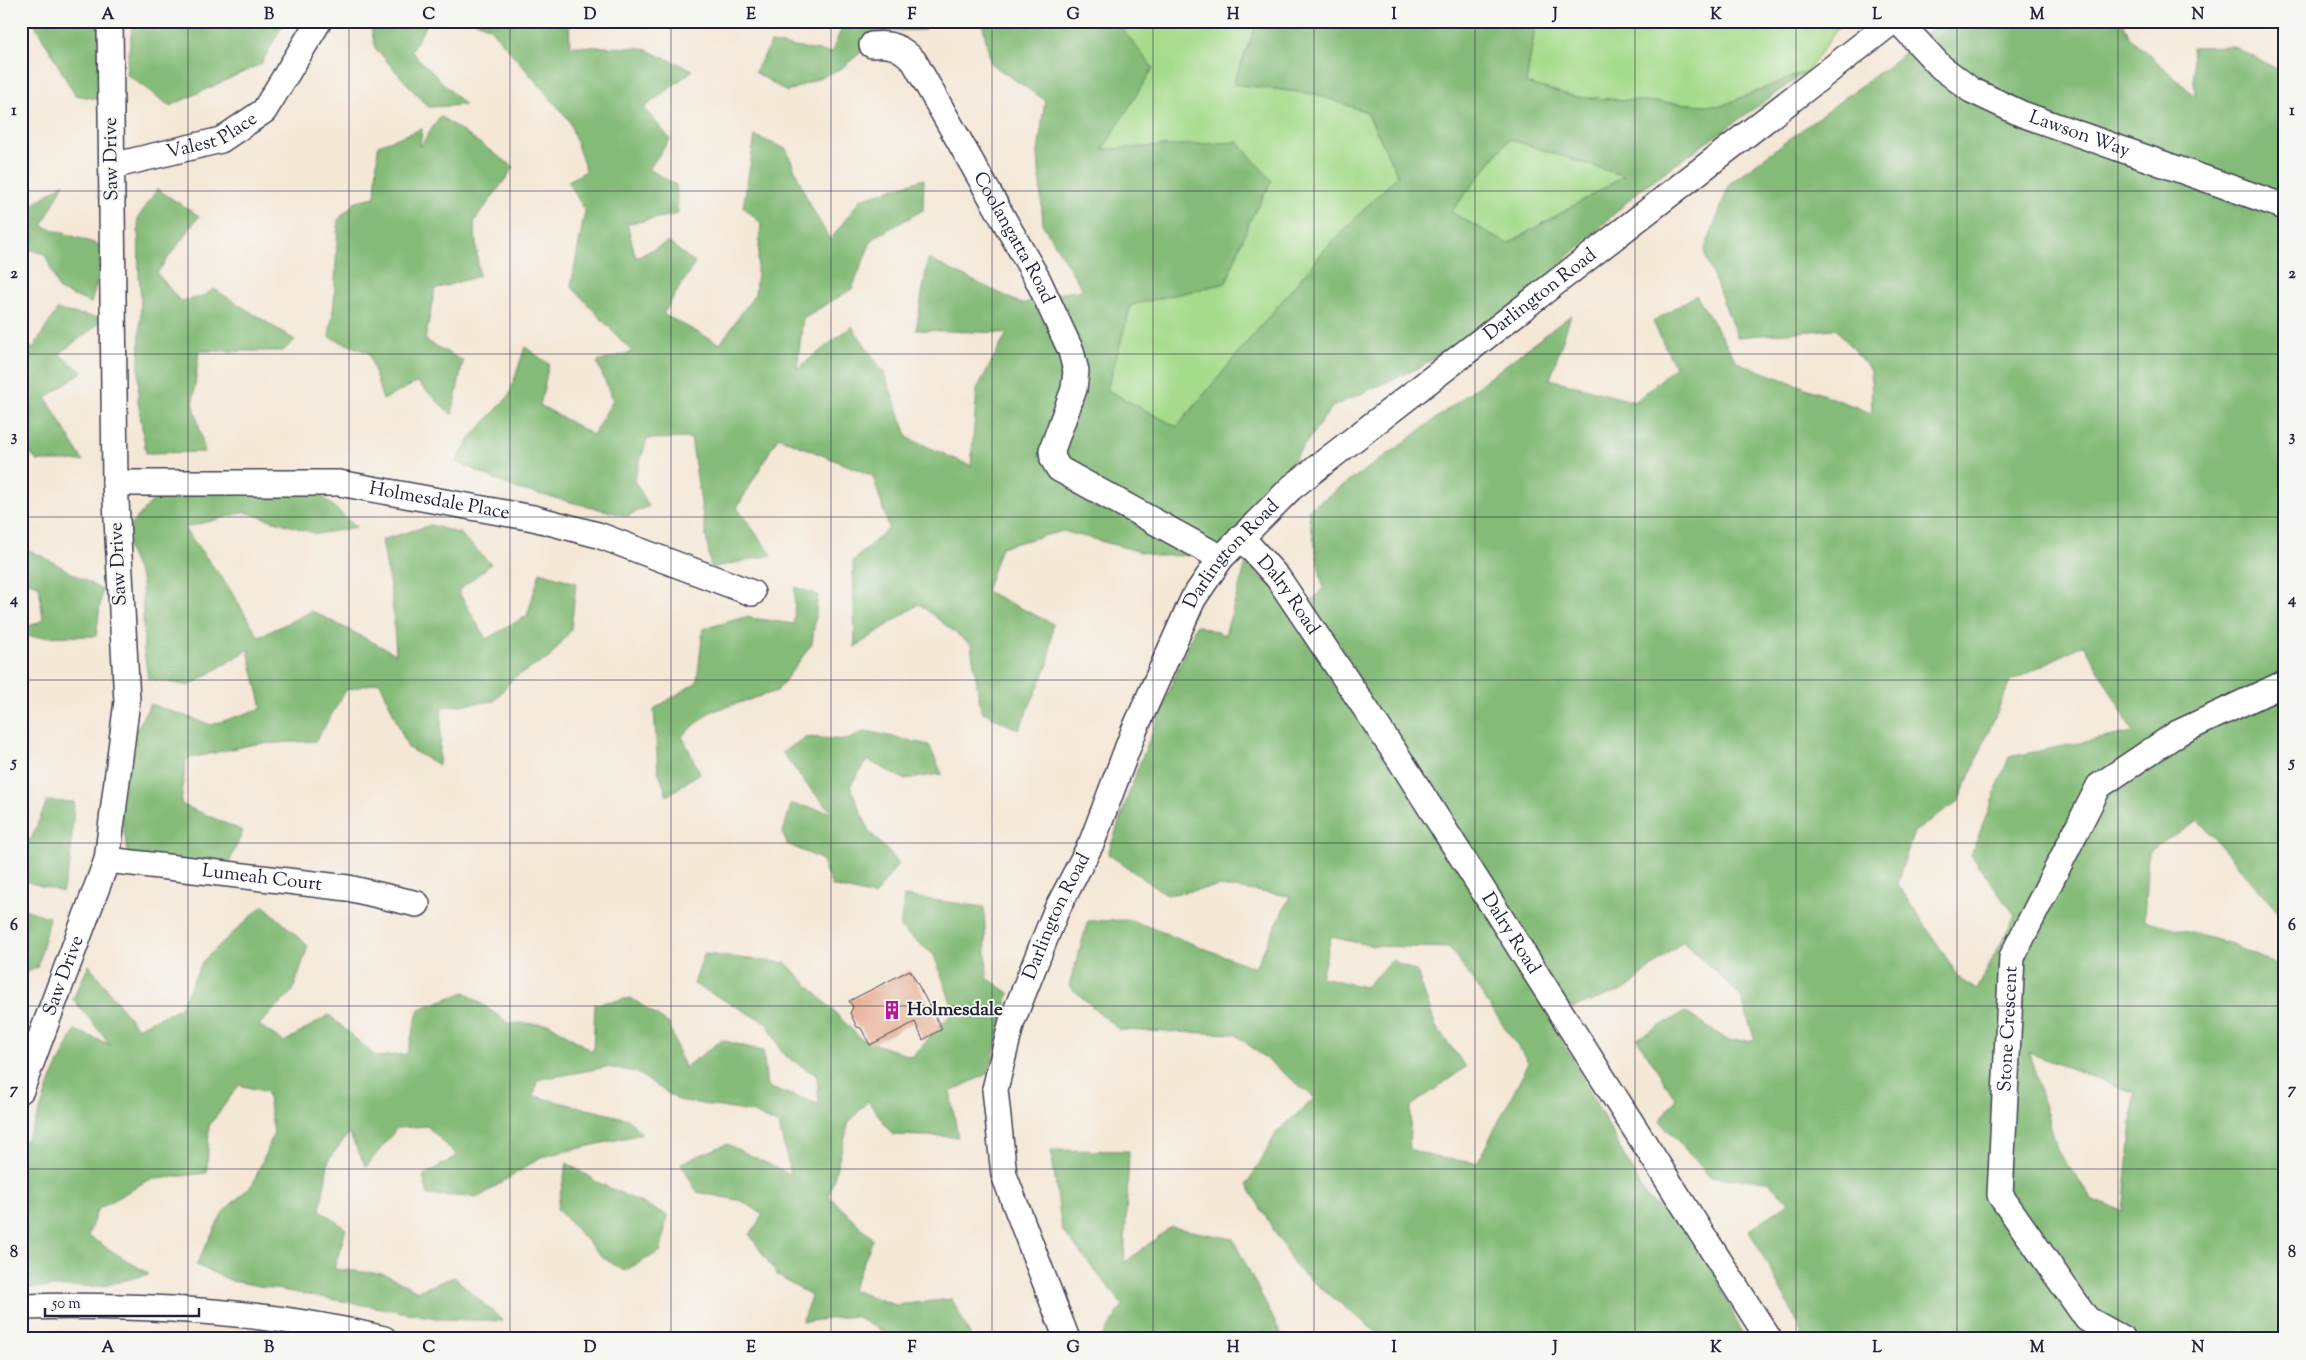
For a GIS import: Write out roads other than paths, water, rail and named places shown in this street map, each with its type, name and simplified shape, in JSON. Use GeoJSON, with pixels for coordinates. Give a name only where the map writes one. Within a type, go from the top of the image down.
{"type":"FeatureCollection","features":[{"type":"Feature","properties":{"kind":"street","name":"Saw Drive"},"geometry":{"type":"LineString","coordinates":[[21,1090],[31,1037],[107,860],[127,700],[115,483],[110,21]]}},
{"type":"Feature","properties":{"kind":"street","name":"Valest Place"},"geometry":{"type":"LineString","coordinates":[[112,166],[221,140],[264,111],[319,21]]}},
{"type":"Feature","properties":{"kind":"street","name":"Darlington Road"},"geometry":{"type":"LineString","coordinates":[[1067,1339],[1004,1176],[995,1089],[1012,1021],[1056,911],[1092,842],[1134,731],[1194,600],[1221,558],[1307,475],[1893,21]]}},
{"type":"Feature","properties":{"kind":"street","name":"Lawson Way"},"geometry":{"type":"LineString","coordinates":[[1898,21],[1942,67],[1971,90],[2022,114],[2285,207]]}},
{"type":"Feature","properties":{"kind":"street","name":"Coolangatta Road"},"geometry":{"type":"LineString","coordinates":[[872,45],[896,46],[914,61],[1038,280],[1071,351],[1076,371],[1074,389],[1052,450],[1053,459],[1059,469],[1221,558]]}},
{"type":"Feature","properties":{"kind":"street","name":"Holmesdale Place"},"geometry":{"type":"LineString","coordinates":[[115,483],[348,485],[533,518],[598,535],[752,593]]}},
{"type":"Feature","properties":{"kind":"street","name":"Dalry Road"},"geometry":{"type":"LineString","coordinates":[[1241,537],[1278,578],[1400,760],[1769,1339]]}},
{"type":"Feature","properties":{"kind":"street","name":"Stone Crescent"},"geometry":{"type":"LineString","coordinates":[[2123,1339],[2087,1319],[2000,1196],[2012,957],[2099,786],[2178,733],[2285,683]]}},
{"type":"Feature","properties":{"kind":"street","name":"Lumeah Court"},"geometry":{"type":"LineString","coordinates":[[107,860],[348,888],[417,904]]}},
{"type":"Feature","properties":{"kind":"street"},"geometry":{"type":"LineString","coordinates":[[21,1306],[224,1312],[338,1328],[384,1339]]}},
{"type":"Feature","properties":{"kind":"place","name":"Holmesdale"},"geometry":{"type":"Point","coordinates":[892,1010]}}]}
